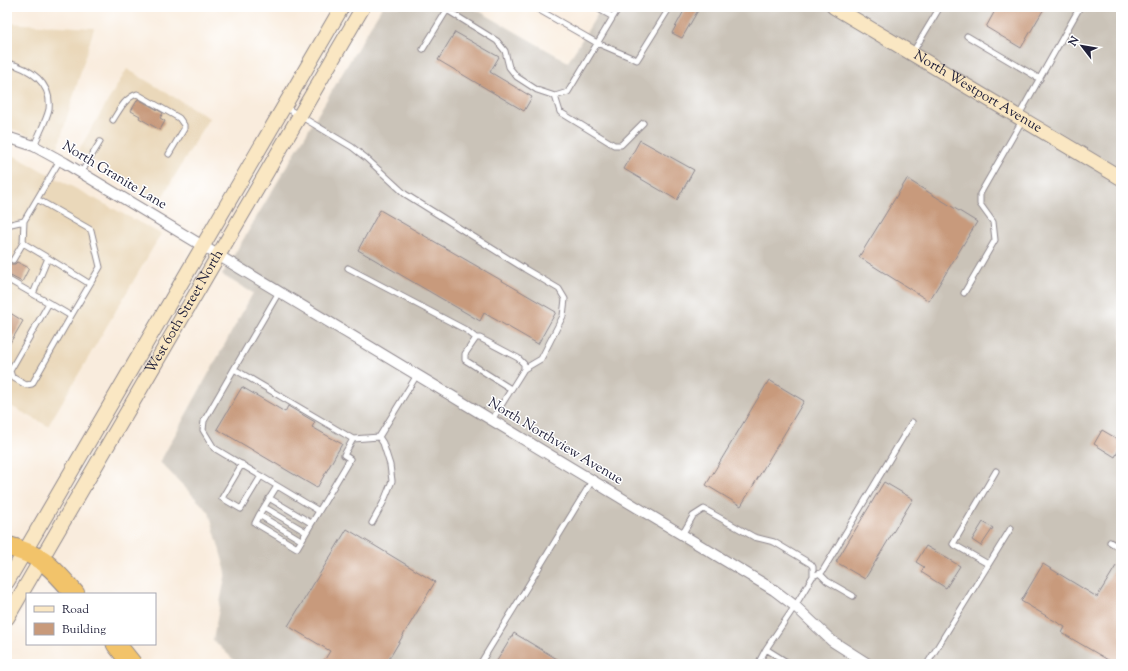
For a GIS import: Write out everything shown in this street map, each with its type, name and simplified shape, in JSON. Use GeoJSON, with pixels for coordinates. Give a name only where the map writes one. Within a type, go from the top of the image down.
{"type":"FeatureCollection","features":[{"type":"Feature","properties":{"kind":"highway"},"geometry":{"type":"LineString","coordinates":[[7,546],[33,555],[55,570],[73,593]]}},
{"type":"Feature","properties":{"kind":"highway"},"geometry":{"type":"LineString","coordinates":[[117,645],[132,664]]}},
{"type":"Feature","properties":{"kind":"main road","name":"West 60th Street North"},"geometry":{"type":"LineString","coordinates":[[7,618],[33,555],[204,246],[342,7]]}},
{"type":"Feature","properties":{"kind":"main road","name":"West 60th Street North"},"geometry":{"type":"LineString","coordinates":[[7,582],[33,555],[219,255],[363,7]]}},
{"type":"Feature","properties":{"kind":"main road","name":"North Westport Avenue"},"geometry":{"type":"LineString","coordinates":[[834,7],[1021,117],[1121,178]]}},
{"type":"Feature","properties":{"kind":"street","name":"North Granite Lane"},"geometry":{"type":"LineString","coordinates":[[7,137],[34,146],[60,160],[219,255]]}},
{"type":"Feature","properties":{"kind":"street","name":"North Northview Avenue"},"geometry":{"type":"LineString","coordinates":[[219,255],[774,590],[795,606],[832,641],[868,664]]}},
{"type":"Feature","properties":{"kind":"lane"},"geometry":{"type":"LineString","coordinates":[[534,7],[597,43],[637,60],[670,7]]}},
{"type":"Feature","properties":{"kind":"lane"},"geometry":{"type":"LineString","coordinates":[[595,7],[613,17]]}},
{"type":"Feature","properties":{"kind":"lane"},"geometry":{"type":"LineString","coordinates":[[423,49],[448,8],[497,41],[505,52],[508,67],[517,77],[537,90],[555,96],[568,92],[619,7]]}},
{"type":"Feature","properties":{"kind":"lane"},"geometry":{"type":"LineString","coordinates":[[912,53],[940,7]]}},
{"type":"Feature","properties":{"kind":"lane"},"geometry":{"type":"LineString","coordinates":[[964,293],[995,240],[993,222],[980,204],[980,194],[1040,79],[1080,7]]}},
{"type":"Feature","properties":{"kind":"lane"},"geometry":{"type":"LineString","coordinates":[[967,36],[1040,79]]}},
{"type":"Feature","properties":{"kind":"lane"},"geometry":{"type":"LineString","coordinates":[[7,63],[30,72],[43,84],[48,93],[49,110],[34,146]]}},
{"type":"Feature","properties":{"kind":"lane"},"geometry":{"type":"LineString","coordinates":[[113,120],[124,103],[131,96],[137,94],[179,118],[184,125],[184,129],[169,154]]}},
{"type":"Feature","properties":{"kind":"lane"},"geometry":{"type":"LineString","coordinates":[[555,96],[560,112],[614,145],[621,145],[643,123]]}},
{"type":"Feature","properties":{"kind":"lane"},"geometry":{"type":"LineString","coordinates":[[284,106],[352,147],[405,194],[559,289],[565,299],[563,316],[541,359],[524,369],[492,420]]}},
{"type":"Feature","properties":{"kind":"lane"},"geometry":{"type":"LineString","coordinates":[[81,172],[100,142]]}},
{"type":"Feature","properties":{"kind":"lane"},"geometry":{"type":"LineString","coordinates":[[13,260],[23,243],[24,221],[60,160]]}},
{"type":"Feature","properties":{"kind":"lane"},"geometry":{"type":"LineString","coordinates":[[37,199],[91,230],[100,267],[32,384],[26,386],[12,377],[10,370],[49,303]]}},
{"type":"Feature","properties":{"kind":"lane"},"geometry":{"type":"LineString","coordinates":[[7,225],[24,221]]}},
{"type":"Feature","properties":{"kind":"lane"},"geometry":{"type":"LineString","coordinates":[[23,243],[90,284]]}},
{"type":"Feature","properties":{"kind":"lane"},"geometry":{"type":"LineString","coordinates":[[33,294],[48,258]]}},
{"type":"Feature","properties":{"kind":"lane"},"geometry":{"type":"LineString","coordinates":[[348,268],[466,330],[476,338],[480,338],[518,358],[524,364],[524,369]]}},
{"type":"Feature","properties":{"kind":"lane"},"geometry":{"type":"LineString","coordinates":[[7,279],[72,316]]}},
{"type":"Feature","properties":{"kind":"lane"},"geometry":{"type":"LineString","coordinates":[[279,292],[204,421],[203,430],[214,448],[319,511]]}},
{"type":"Feature","properties":{"kind":"lane"},"geometry":{"type":"LineString","coordinates":[[476,338],[465,354],[464,360],[511,389]]}},
{"type":"Feature","properties":{"kind":"lane"},"geometry":{"type":"LineString","coordinates":[[234,369],[353,440],[379,438]]}},
{"type":"Feature","properties":{"kind":"lane"},"geometry":{"type":"LineString","coordinates":[[379,438],[417,375]]}},
{"type":"Feature","properties":{"kind":"lane"},"geometry":{"type":"LineString","coordinates":[[813,576],[822,572],[912,422]]}},
{"type":"Feature","properties":{"kind":"lane"},"geometry":{"type":"LineString","coordinates":[[372,523],[383,503],[392,481],[386,451],[379,438]]}},
{"type":"Feature","properties":{"kind":"lane"},"geometry":{"type":"LineString","coordinates":[[277,486],[255,523],[297,548],[350,459],[344,455],[353,440]]}},
{"type":"Feature","properties":{"kind":"lane"},"geometry":{"type":"LineString","coordinates":[[242,464],[222,498],[241,510],[261,476]]}},
{"type":"Feature","properties":{"kind":"lane"},"geometry":{"type":"LineString","coordinates":[[988,564],[953,544],[996,471]]}},
{"type":"Feature","properties":{"kind":"lane"},"geometry":{"type":"LineString","coordinates":[[480,664],[592,481]]}},
{"type":"Feature","properties":{"kind":"lane"},"geometry":{"type":"LineString","coordinates":[[270,498],[312,523]]}},
{"type":"Feature","properties":{"kind":"lane"},"geometry":{"type":"LineString","coordinates":[[264,506],[306,532]]}},
{"type":"Feature","properties":{"kind":"lane"},"geometry":{"type":"LineString","coordinates":[[682,535],[693,516],[704,509],[754,537],[774,542],[811,564],[813,567],[813,576],[758,664]]}},
{"type":"Feature","properties":{"kind":"lane"},"geometry":{"type":"LineString","coordinates":[[259,515],[301,540]]}},
{"type":"Feature","properties":{"kind":"lane"},"geometry":{"type":"LineString","coordinates":[[927,664],[1011,528]]}},
{"type":"Feature","properties":{"kind":"lane"},"geometry":{"type":"LineString","coordinates":[[1110,542],[1121,549]]}},
{"type":"Feature","properties":{"kind":"lane"},"geometry":{"type":"LineString","coordinates":[[820,574],[852,596]]}},
{"type":"Feature","properties":{"kind":"lane"},"geometry":{"type":"LineString","coordinates":[[766,649],[790,664]]}},
{"type":"Feature","properties":{"kind":"shaded area"},"geometry":{"type":"Polygon","coordinates":[[[382,7],[472,7],[568,62],[602,7],[1121,7],[1121,664],[238,664],[213,640],[226,572],[209,512],[160,462],[253,293],[222,275],[382,7]]]}},
{"type":"Feature","properties":{"kind":"shaded area"},"geometry":{"type":"Polygon","coordinates":[[[7,23],[94,28],[58,147],[7,127],[7,23]]]}},
{"type":"Feature","properties":{"kind":"shaded area"},"geometry":{"type":"Polygon","coordinates":[[[127,69],[209,118],[160,201],[78,151],[127,69]]]}},
{"type":"Feature","properties":{"kind":"shaded area"},"geometry":{"type":"Polygon","coordinates":[[[7,152],[161,234],[48,426],[7,404],[7,152]]]}},
{"type":"Feature","properties":{"kind":"building"},"geometry":{"type":"Polygon","coordinates":[[[686,7],[700,7],[682,38],[672,33],[686,7]]]}},
{"type":"Feature","properties":{"kind":"building"},"geometry":{"type":"Polygon","coordinates":[[[997,7],[1045,7],[1021,48],[986,27],[997,7]]]}},
{"type":"Feature","properties":{"kind":"building"},"geometry":{"type":"Polygon","coordinates":[[[455,32],[499,57],[490,72],[532,97],[524,111],[438,60],[455,32]]]}},
{"type":"Feature","properties":{"kind":"building"},"geometry":{"type":"Polygon","coordinates":[[[138,99],[163,113],[160,118],[165,121],[160,130],[139,118],[140,116],[131,111],[138,99]]]}},
{"type":"Feature","properties":{"kind":"building"},"geometry":{"type":"Polygon","coordinates":[[[640,140],[694,170],[677,200],[624,169],[640,140]]]}},
{"type":"Feature","properties":{"kind":"building"},"geometry":{"type":"Polygon","coordinates":[[[907,179],[977,222],[929,301],[859,257],[907,179]]]}},
{"type":"Feature","properties":{"kind":"building"},"geometry":{"type":"Polygon","coordinates":[[[380,210],[556,312],[538,344],[484,313],[480,321],[358,250],[380,210]]]}},
{"type":"Feature","properties":{"kind":"building"},"geometry":{"type":"Polygon","coordinates":[[[7,257],[9,258],[9,262],[11,264],[15,264],[17,262],[29,268],[22,282],[7,274],[7,257]]]}},
{"type":"Feature","properties":{"kind":"building"},"geometry":{"type":"Polygon","coordinates":[[[7,311],[23,321],[7,348],[7,311]]]}},
{"type":"Feature","properties":{"kind":"building"},"geometry":{"type":"Polygon","coordinates":[[[769,380],[804,401],[741,506],[706,485],[769,380]]]}},
{"type":"Feature","properties":{"kind":"building"},"geometry":{"type":"Polygon","coordinates":[[[242,387],[285,412],[288,406],[315,422],[312,427],[342,444],[317,488],[217,429],[242,387]]]}},
{"type":"Feature","properties":{"kind":"building"},"geometry":{"type":"Polygon","coordinates":[[[1102,430],[1121,441],[1121,446],[1115,457],[1094,444],[1102,430]]]}},
{"type":"Feature","properties":{"kind":"building"},"geometry":{"type":"Polygon","coordinates":[[[884,482],[913,499],[865,579],[836,562],[884,482]]]}},
{"type":"Feature","properties":{"kind":"building"},"geometry":{"type":"Polygon","coordinates":[[[983,522],[993,528],[981,546],[972,540],[983,522]]]}},
{"type":"Feature","properties":{"kind":"building"},"geometry":{"type":"Polygon","coordinates":[[[347,529],[435,582],[386,664],[322,664],[330,651],[288,626],[347,529]]]}},
{"type":"Feature","properties":{"kind":"building"},"geometry":{"type":"Polygon","coordinates":[[[926,546],[960,566],[946,588],[921,572],[924,567],[916,562],[926,546]]]}},
{"type":"Feature","properties":{"kind":"building"},"geometry":{"type":"Polygon","coordinates":[[[1043,564],[1097,597],[1116,566],[1121,569],[1121,654],[1115,664],[1062,633],[1065,627],[1021,601],[1043,564]]]}},
{"type":"Feature","properties":{"kind":"building"},"geometry":{"type":"Polygon","coordinates":[[[514,633],[557,659],[554,664],[495,664],[514,633]]]}}]}
